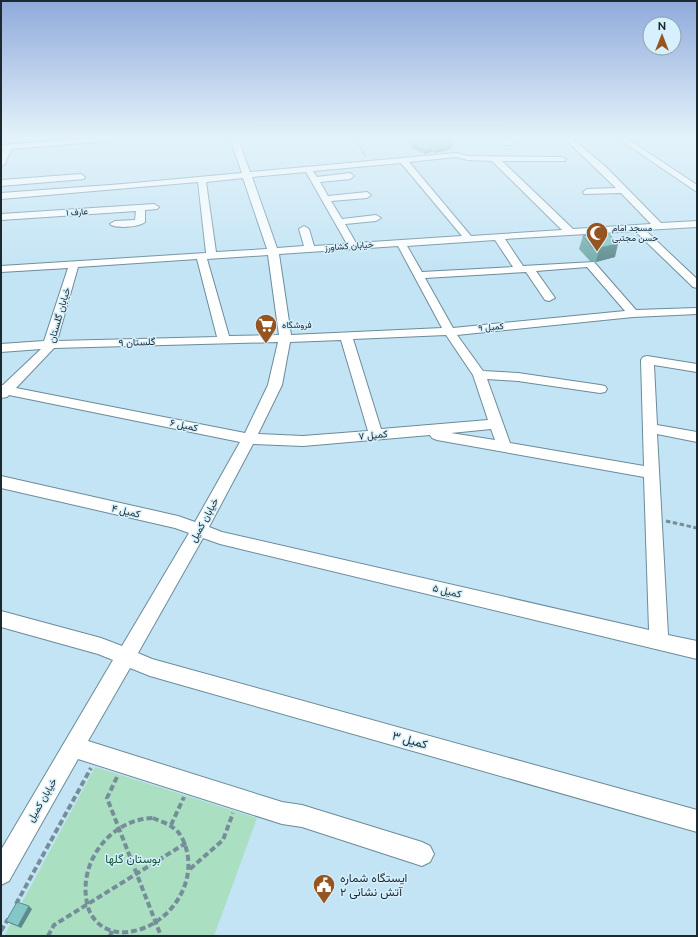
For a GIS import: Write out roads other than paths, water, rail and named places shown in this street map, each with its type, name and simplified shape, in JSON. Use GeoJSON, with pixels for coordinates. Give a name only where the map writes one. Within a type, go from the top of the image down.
{"type":"FeatureCollection","features":[{"type":"Feature","properties":{"kind":"street"},"geometry":{"type":"LineString","coordinates":[[1,196],[116,198],[189,183]]}},
{"type":"Feature","properties":{"kind":"street"},"geometry":{"type":"LineString","coordinates":[[202,183],[206,256],[224,340]]}},
{"type":"Feature","properties":{"kind":"street","name":"خیابان کمیل"},"geometry":{"type":"LineString","coordinates":[[1,873],[199,530],[249,439],[275,385],[285,338],[273,251],[251,183]]}},
{"type":"Feature","properties":{"kind":"street"},"geometry":{"type":"LineString","coordinates":[[316,183],[353,246]]}},
{"type":"Feature","properties":{"kind":"street"},"geometry":{"type":"LineString","coordinates":[[422,183],[469,239]]}},
{"type":"Feature","properties":{"kind":"street"},"geometry":{"type":"LineString","coordinates":[[519,183],[570,232]]}},
{"type":"Feature","properties":{"kind":"street"},"geometry":{"type":"LineString","coordinates":[[617,183],[658,226]]}},
{"type":"Feature","properties":{"kind":"street"},"geometry":{"type":"LineString","coordinates":[[688,183],[697,189]]}},
{"type":"Feature","properties":{"kind":"street"},"geometry":{"type":"LineString","coordinates":[[587,192],[624,190]]}},
{"type":"Feature","properties":{"kind":"street"},"geometry":{"type":"LineString","coordinates":[[325,199],[367,195]]}},
{"type":"Feature","properties":{"kind":"street","name":"عارف ۱"},"geometry":{"type":"LineString","coordinates":[[1,217],[116,198],[141,208],[154,207]]}},
{"type":"Feature","properties":{"kind":"street"},"geometry":{"type":"LineString","coordinates":[[114,224],[140,222],[141,208]]}},
{"type":"Feature","properties":{"kind":"street"},"geometry":{"type":"LineString","coordinates":[[339,222],[376,218]]}},
{"type":"Feature","properties":{"kind":"street","name":"خیابان کشاورز"},"geometry":{"type":"LineString","coordinates":[[1,269],[697,224]]}},
{"type":"Feature","properties":{"kind":"street"},"geometry":{"type":"LineString","coordinates":[[637,228],[697,285]]}},
{"type":"Feature","properties":{"kind":"street"},"geometry":{"type":"LineString","coordinates":[[304,229],[310,249]]}},
{"type":"Feature","properties":{"kind":"street"},"geometry":{"type":"LineString","coordinates":[[498,237],[549,298]]}},
{"type":"Feature","properties":{"kind":"street"},"geometry":{"type":"LineString","coordinates":[[401,243],[449,331],[479,375],[505,448]]}},
{"type":"Feature","properties":{"kind":"street","name":"خیابان گلستان"},"geometry":{"type":"LineString","coordinates":[[3,391],[48,349],[51,344],[74,264]]}},
{"type":"Feature","properties":{"kind":"street"},"geometry":{"type":"LineString","coordinates":[[418,274],[590,264],[633,314]]}},
{"type":"Feature","properties":{"kind":"street","name":"کمیل ۹"},"geometry":{"type":"LineString","coordinates":[[285,338],[449,331],[633,314],[697,311]]}},
{"type":"Feature","properties":{"kind":"street"},"geometry":{"type":"LineString","coordinates":[[346,336],[376,435]]}},
{"type":"Feature","properties":{"kind":"street","name":"گلستان ۹"},"geometry":{"type":"LineString","coordinates":[[1,348],[51,344],[285,338]]}},
{"type":"Feature","properties":{"kind":"street"},"geometry":{"type":"LineString","coordinates":[[659,641],[647,360],[697,368]]}},
{"type":"Feature","properties":{"kind":"street"},"geometry":{"type":"LineString","coordinates":[[479,375],[518,377],[600,389]]}},
{"type":"Feature","properties":{"kind":"street","name":"کمیل ۶"},"geometry":{"type":"LineString","coordinates":[[3,391],[119,412],[249,439]]}},
{"type":"Feature","properties":{"kind":"street","name":"کمیل ۷"},"geometry":{"type":"LineString","coordinates":[[249,439],[303,441],[497,424]]}},
{"type":"Feature","properties":{"kind":"street"},"geometry":{"type":"LineString","coordinates":[[650,428],[697,437]]}},
{"type":"Feature","properties":{"kind":"street"},"geometry":{"type":"LineString","coordinates":[[418,431],[505,448],[652,473]]}},
{"type":"Feature","properties":{"kind":"street","name":"کمیل ۴"},"geometry":{"type":"LineString","coordinates":[[1,482],[178,522],[199,530]]}},
{"type":"Feature","properties":{"kind":"street","name":"کمیل ۵"},"geometry":{"type":"LineString","coordinates":[[199,530],[220,538],[697,650]]}},
{"type":"Feature","properties":{"kind":"street","name":"کمیل ۳"},"geometry":{"type":"LineString","coordinates":[[1,618],[101,646],[157,669],[697,821]]}},
{"type":"Feature","properties":{"kind":"street"},"geometry":{"type":"LineString","coordinates":[[73,747],[238,800],[282,813],[302,816],[422,854]]}},
{"type":"Feature","properties":{"kind":"place","name":"مسجد امام حسن مجتبی"},"geometry":{"type":"Point","coordinates":[597,252]}},
{"type":"Feature","properties":{"kind":"place","name":"فروشگاه"},"geometry":{"type":"Point","coordinates":[266,344]}},
{"type":"Feature","properties":{"kind":"place","name":"ایستگاه شماره ۲ آتش نشانی"},"geometry":{"type":"Point","coordinates":[324,904]}},
{"type":"Feature","properties":{"kind":"park label","name":"بوستان گلها"},"geometry":{"type":"Point","coordinates":[133,859]}}]}
